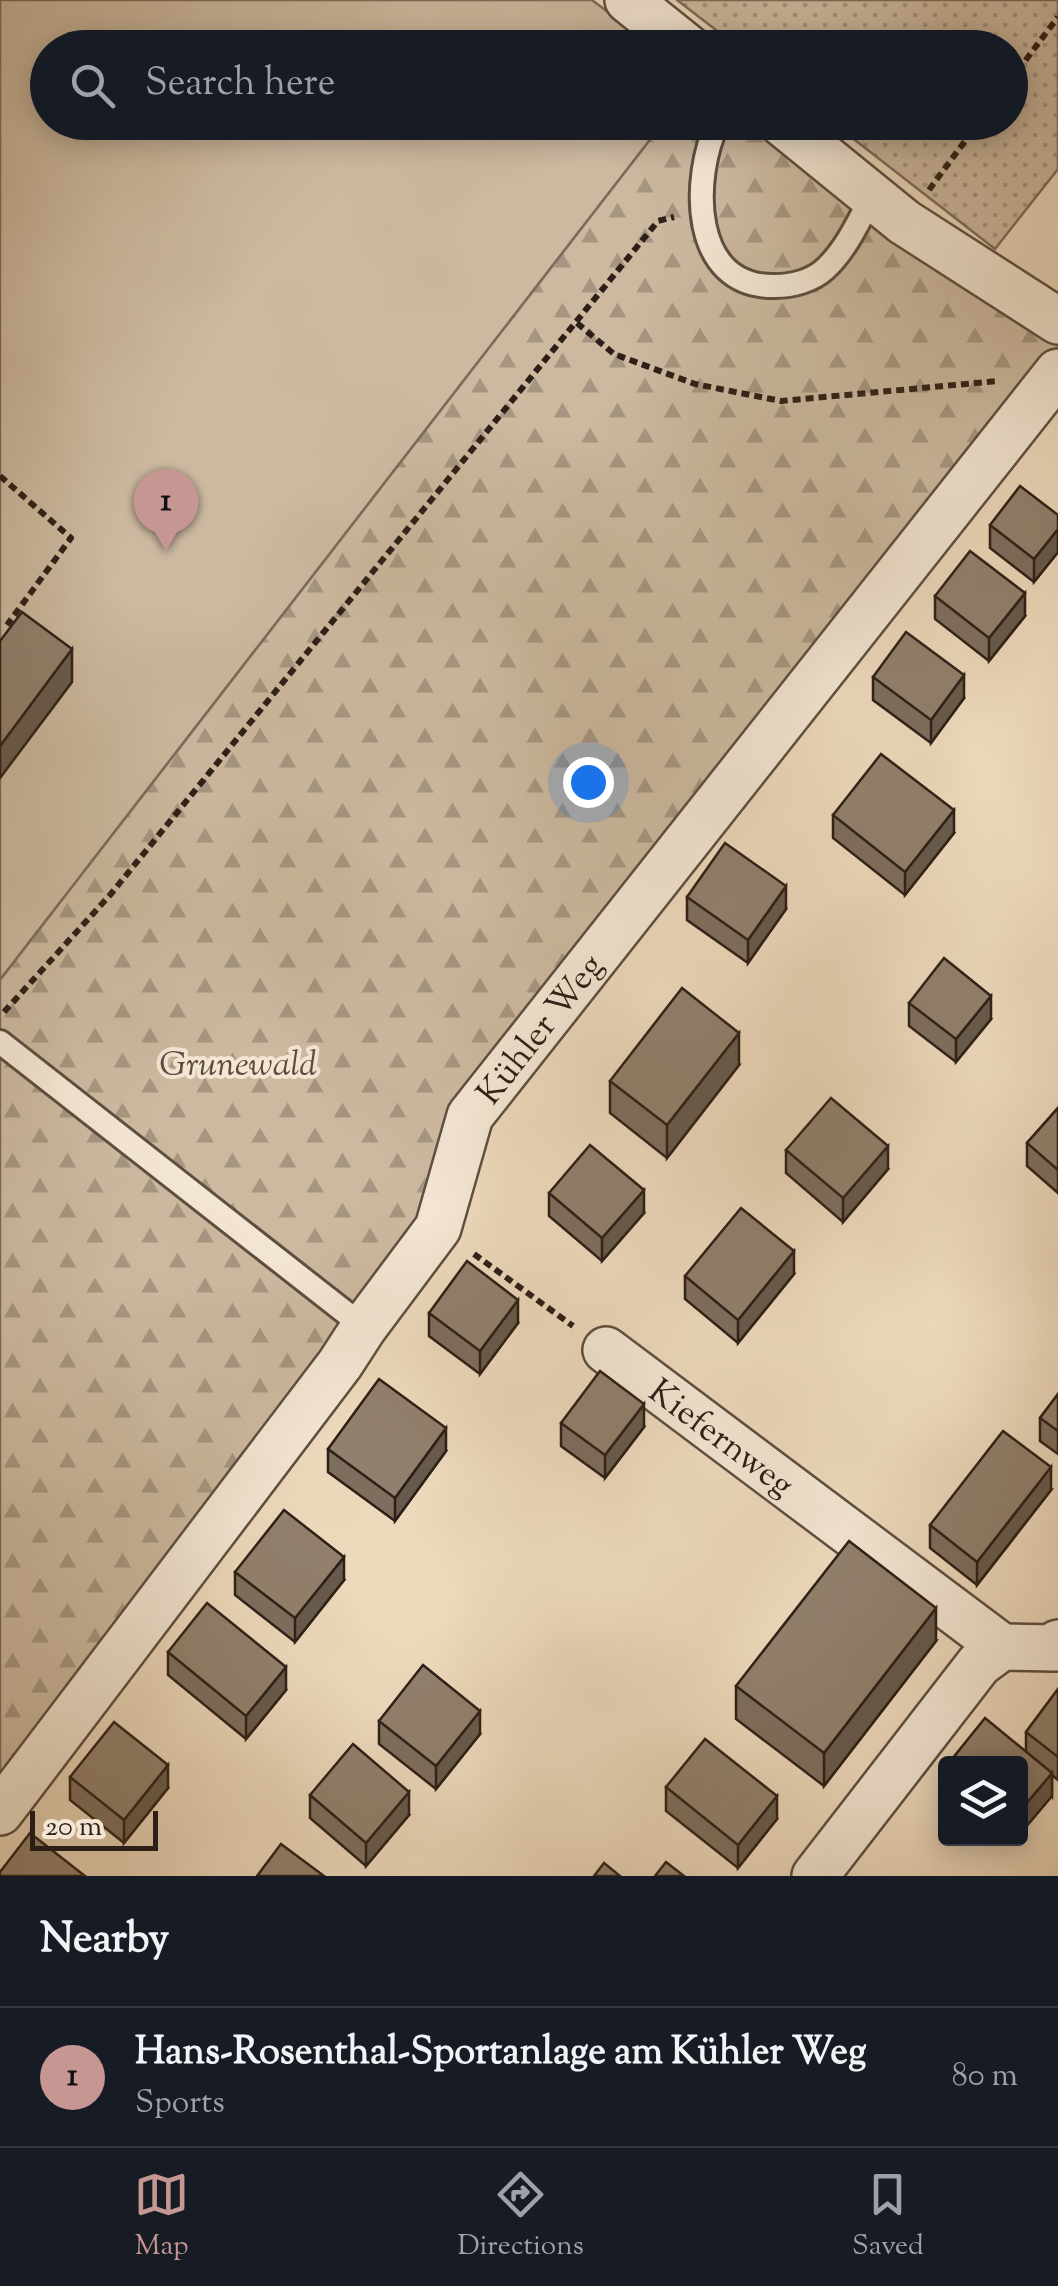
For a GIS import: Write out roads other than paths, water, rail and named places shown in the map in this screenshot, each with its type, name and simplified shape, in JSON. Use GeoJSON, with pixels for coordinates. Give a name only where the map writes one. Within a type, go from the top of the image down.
{"type":"FeatureCollection","features":[{"type":"Feature","properties":{"kind":"street"},"geometry":{"type":"LineString","coordinates":[[628,0],[666,30]]}},
{"type":"Feature","properties":{"kind":"street"},"geometry":{"type":"LineString","coordinates":[[803,140],[888,210],[1058,321]]}},
{"type":"Feature","properties":{"kind":"street","name":"Kühler Weg"},"geometry":{"type":"LineString","coordinates":[[0,1812],[340,1364],[438,1228],[470,1116],[1053,378]]}},
{"type":"Feature","properties":{"kind":"street","name":"Kiefernweg"},"geometry":{"type":"LineString","coordinates":[[606,1350],[1002,1647]]}},
{"type":"Feature","properties":{"kind":"street"},"geometry":{"type":"LineString","coordinates":[[816,1876],[980,1664],[1002,1647],[1057,1647]]}},
{"type":"Feature","properties":{"kind":"lane"},"geometry":{"type":"LineString","coordinates":[[712,140],[703,166],[700,211],[710,243],[736,276],[758,287],[792,286],[825,270],[852,233],[888,210]]}},
{"type":"Feature","properties":{"kind":"lane"},"geometry":{"type":"LineString","coordinates":[[0,1042],[364,1327]]}},
{"type":"Feature","properties":{"kind":"place","name":"Hans-Rosenthal-Sportanlage am Kühler Weg"},"geometry":{"type":"Point","coordinates":[166,551]}},
{"type":"Feature","properties":{"kind":"park label","name":"Grunewald"},"geometry":{"type":"Point","coordinates":[238,1063]}}]}
